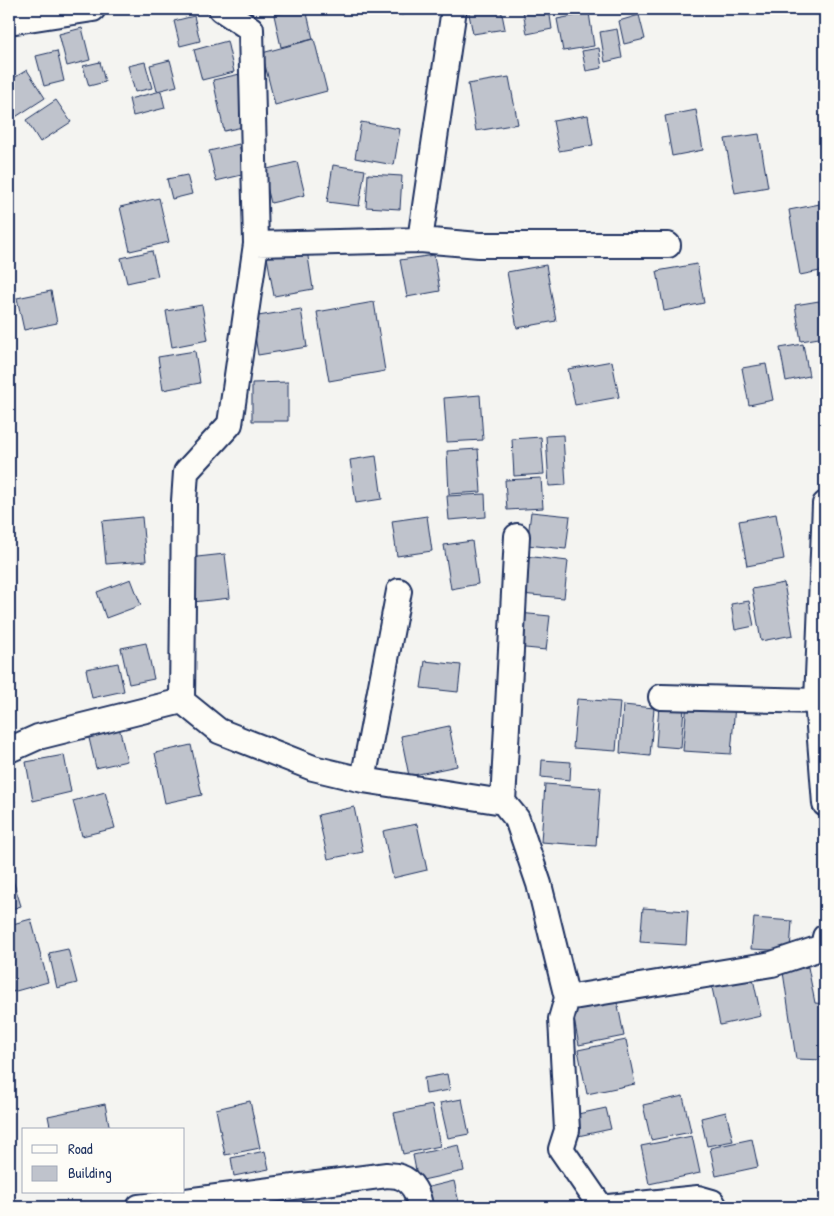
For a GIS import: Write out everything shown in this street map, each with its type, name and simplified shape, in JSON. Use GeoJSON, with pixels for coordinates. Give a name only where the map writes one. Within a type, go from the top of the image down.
{"type":"FeatureCollection","features":[{"type":"Feature","properties":{"kind":"street"},"geometry":{"type":"LineString","coordinates":[[9,22],[92,9]]}},
{"type":"Feature","properties":{"kind":"street"},"geometry":{"type":"LineString","coordinates":[[182,701],[186,472],[230,424],[256,244],[251,29],[221,9]]}},
{"type":"Feature","properties":{"kind":"street"},"geometry":{"type":"LineString","coordinates":[[420,240],[454,9]]}},
{"type":"Feature","properties":{"kind":"street"},"geometry":{"type":"LineString","coordinates":[[256,244],[420,240],[479,245],[668,245]]}},
{"type":"Feature","properties":{"kind":"street"},"geometry":{"type":"LineString","coordinates":[[825,504],[817,701],[825,804]]}},
{"type":"Feature","properties":{"kind":"street"},"geometry":{"type":"LineString","coordinates":[[503,802],[517,536]]}},
{"type":"Feature","properties":{"kind":"street"},"geometry":{"type":"LineString","coordinates":[[363,780],[399,591]]}},
{"type":"Feature","properties":{"kind":"street"},"geometry":{"type":"LineString","coordinates":[[661,697],[817,701]]}},
{"type":"Feature","properties":{"kind":"street"},"geometry":{"type":"LineString","coordinates":[[9,750],[38,738],[182,701]]}},
{"type":"Feature","properties":{"kind":"street"},"geometry":{"type":"LineString","coordinates":[[182,701],[219,731],[313,768],[363,780],[503,802],[517,819],[539,884],[567,998],[561,1019],[567,1130],[560,1149],[601,1207]]}},
{"type":"Feature","properties":{"kind":"street"},"geometry":{"type":"LineString","coordinates":[[567,998],[772,964],[823,948],[825,937]]}},
{"type":"Feature","properties":{"kind":"street"},"geometry":{"type":"LineString","coordinates":[[139,1207],[387,1175],[400,1177],[414,1186],[420,1207]]}},
{"type":"Feature","properties":{"kind":"street"},"geometry":{"type":"LineString","coordinates":[[609,1207],[698,1198],[712,1202],[715,1207]]}},
{"type":"Feature","properties":{"kind":"building"},"geometry":{"type":"Polygon","coordinates":[[[306,9],[313,39],[281,47],[274,15],[306,9]]]}},
{"type":"Feature","properties":{"kind":"building"},"geometry":{"type":"Polygon","coordinates":[[[400,9],[430,9],[430,10],[401,15],[400,9]]]}},
{"type":"Feature","properties":{"kind":"building"},"geometry":{"type":"Polygon","coordinates":[[[468,9],[501,9],[505,29],[473,34],[468,9]]]}},
{"type":"Feature","properties":{"kind":"building"},"geometry":{"type":"Polygon","coordinates":[[[549,9],[552,29],[527,34],[523,11],[549,9]]]}},
{"type":"Feature","properties":{"kind":"building"},"geometry":{"type":"Polygon","coordinates":[[[589,13],[594,46],[563,51],[557,19],[589,13]]]}},
{"type":"Feature","properties":{"kind":"building"},"geometry":{"type":"Polygon","coordinates":[[[639,15],[645,39],[624,44],[619,21],[639,15]]]}},
{"type":"Feature","properties":{"kind":"building"},"geometry":{"type":"Polygon","coordinates":[[[194,16],[200,41],[180,46],[174,21],[194,16]]]}},
{"type":"Feature","properties":{"kind":"building"},"geometry":{"type":"Polygon","coordinates":[[[82,28],[90,60],[67,66],[59,34],[82,28]]]}},
{"type":"Feature","properties":{"kind":"building"},"geometry":{"type":"Polygon","coordinates":[[[617,29],[622,58],[605,62],[600,32],[617,29]]]}},
{"type":"Feature","properties":{"kind":"building"},"geometry":{"type":"Polygon","coordinates":[[[314,39],[327,91],[275,105],[262,53],[314,39]]]}},
{"type":"Feature","properties":{"kind":"building"},"geometry":{"type":"Polygon","coordinates":[[[227,41],[234,72],[202,80],[194,50],[227,41]]]}},
{"type":"Feature","properties":{"kind":"building"},"geometry":{"type":"Polygon","coordinates":[[[599,48],[602,68],[586,71],[582,51],[599,48]]]}},
{"type":"Feature","properties":{"kind":"building"},"geometry":{"type":"Polygon","coordinates":[[[57,51],[64,81],[44,86],[36,56],[57,51]]]}},
{"type":"Feature","properties":{"kind":"building"},"geometry":{"type":"Polygon","coordinates":[[[170,60],[177,86],[157,91],[150,65],[170,60]]]}},
{"type":"Feature","properties":{"kind":"building"},"geometry":{"type":"Polygon","coordinates":[[[100,62],[105,82],[89,86],[83,66],[100,62]]]}},
{"type":"Feature","properties":{"kind":"building"},"geometry":{"type":"Polygon","coordinates":[[[145,62],[152,88],[135,92],[128,66],[145,62]]]}},
{"type":"Feature","properties":{"kind":"building"},"geometry":{"type":"Polygon","coordinates":[[[27,70],[45,98],[14,118],[9,110],[9,81],[27,70]]]}},
{"type":"Feature","properties":{"kind":"building"},"geometry":{"type":"Polygon","coordinates":[[[240,74],[252,125],[224,131],[213,80],[240,74]]]}},
{"type":"Feature","properties":{"kind":"building"},"geometry":{"type":"Polygon","coordinates":[[[509,77],[518,124],[476,131],[468,84],[509,77]]]}},
{"type":"Feature","properties":{"kind":"building"},"geometry":{"type":"Polygon","coordinates":[[[825,80],[825,111],[820,81],[825,80]]]}},
{"type":"Feature","properties":{"kind":"building"},"geometry":{"type":"Polygon","coordinates":[[[161,91],[165,108],[133,116],[129,99],[161,91]]]}},
{"type":"Feature","properties":{"kind":"building"},"geometry":{"type":"Polygon","coordinates":[[[56,100],[71,122],[40,142],[26,120],[56,100]]]}},
{"type":"Feature","properties":{"kind":"building"},"geometry":{"type":"Polygon","coordinates":[[[696,110],[703,150],[672,156],[665,116],[696,110]]]}},
{"type":"Feature","properties":{"kind":"building"},"geometry":{"type":"Polygon","coordinates":[[[588,115],[593,145],[559,151],[553,121],[588,115]]]}},
{"type":"Feature","properties":{"kind":"building"},"geometry":{"type":"Polygon","coordinates":[[[361,122],[400,129],[394,165],[355,158],[361,122]]]}},
{"type":"Feature","properties":{"kind":"building"},"geometry":{"type":"Polygon","coordinates":[[[759,134],[768,187],[735,193],[725,139],[759,134]]]}},
{"type":"Feature","properties":{"kind":"building"},"geometry":{"type":"Polygon","coordinates":[[[239,144],[246,174],[216,181],[209,151],[239,144]]]}},
{"type":"Feature","properties":{"kind":"building"},"geometry":{"type":"Polygon","coordinates":[[[297,162],[305,195],[271,203],[263,170],[297,162]]]}},
{"type":"Feature","properties":{"kind":"building"},"geometry":{"type":"Polygon","coordinates":[[[333,165],[365,170],[359,206],[327,202],[333,165]]]}},
{"type":"Feature","properties":{"kind":"building"},"geometry":{"type":"Polygon","coordinates":[[[368,174],[402,176],[400,209],[366,207],[368,174]]]}},
{"type":"Feature","properties":{"kind":"building"},"geometry":{"type":"Polygon","coordinates":[[[187,175],[192,194],[172,199],[167,179],[187,175]]]}},
{"type":"Feature","properties":{"kind":"building"},"geometry":{"type":"Polygon","coordinates":[[[159,198],[169,242],[130,251],[120,207],[159,198]]]}},
{"type":"Feature","properties":{"kind":"building"},"geometry":{"type":"Polygon","coordinates":[[[825,203],[825,270],[800,275],[789,210],[825,203]]]}},
{"type":"Feature","properties":{"kind":"building"},"geometry":{"type":"Polygon","coordinates":[[[307,250],[313,289],[274,296],[267,257],[307,250]]]}},
{"type":"Feature","properties":{"kind":"building"},"geometry":{"type":"Polygon","coordinates":[[[152,251],[158,276],[127,283],[121,258],[152,251]]]}},
{"type":"Feature","properties":{"kind":"building"},"geometry":{"type":"Polygon","coordinates":[[[434,255],[440,291],[407,297],[400,260],[434,255]]]}},
{"type":"Feature","properties":{"kind":"building"},"geometry":{"type":"Polygon","coordinates":[[[697,264],[704,303],[664,311],[657,271],[697,264]]]}},
{"type":"Feature","properties":{"kind":"building"},"geometry":{"type":"Polygon","coordinates":[[[546,265],[556,321],[517,328],[507,272],[546,265]]]}},
{"type":"Feature","properties":{"kind":"building"},"geometry":{"type":"Polygon","coordinates":[[[51,291],[57,323],[24,330],[17,298],[51,291]]]}},
{"type":"Feature","properties":{"kind":"building"},"geometry":{"type":"Polygon","coordinates":[[[819,301],[825,337],[801,341],[795,305],[819,301]]]}},
{"type":"Feature","properties":{"kind":"building"},"geometry":{"type":"Polygon","coordinates":[[[374,302],[385,371],[329,381],[317,312],[374,302]]]}},
{"type":"Feature","properties":{"kind":"building"},"geometry":{"type":"Polygon","coordinates":[[[202,305],[208,340],[172,347],[166,311],[202,305]]]}},
{"type":"Feature","properties":{"kind":"building"},"geometry":{"type":"Polygon","coordinates":[[[301,309],[307,347],[258,355],[252,317],[301,309]]]}},
{"type":"Feature","properties":{"kind":"building"},"geometry":{"type":"Polygon","coordinates":[[[803,344],[809,376],[786,381],[780,348],[803,344]]]}},
{"type":"Feature","properties":{"kind":"building"},"geometry":{"type":"Polygon","coordinates":[[[195,351],[200,383],[163,390],[158,357],[195,351]]]}},
{"type":"Feature","properties":{"kind":"building"},"geometry":{"type":"Polygon","coordinates":[[[612,361],[619,397],[575,405],[568,369],[612,361]]]}},
{"type":"Feature","properties":{"kind":"building"},"geometry":{"type":"Polygon","coordinates":[[[766,364],[773,400],[749,405],[742,368],[766,364]]]}},
{"type":"Feature","properties":{"kind":"building"},"geometry":{"type":"Polygon","coordinates":[[[288,382],[288,421],[252,421],[252,383],[288,382]]]}},
{"type":"Feature","properties":{"kind":"building"},"geometry":{"type":"Polygon","coordinates":[[[480,395],[483,440],[447,442],[444,398],[480,395]]]}},
{"type":"Feature","properties":{"kind":"building"},"geometry":{"type":"Polygon","coordinates":[[[563,435],[566,485],[549,486],[546,436],[563,435]]]}},
{"type":"Feature","properties":{"kind":"building"},"geometry":{"type":"Polygon","coordinates":[[[541,437],[544,474],[514,476],[512,439],[541,437]]]}},
{"type":"Feature","properties":{"kind":"building"},"geometry":{"type":"Polygon","coordinates":[[[478,449],[481,492],[449,494],[447,451],[478,449]]]}},
{"type":"Feature","properties":{"kind":"building"},"geometry":{"type":"Polygon","coordinates":[[[376,456],[382,499],[356,503],[350,460],[376,456]]]}},
{"type":"Feature","properties":{"kind":"building"},"geometry":{"type":"Polygon","coordinates":[[[541,478],[543,508],[507,510],[505,480],[541,478]]]}},
{"type":"Feature","properties":{"kind":"building"},"geometry":{"type":"Polygon","coordinates":[[[485,494],[486,517],[449,520],[447,496],[485,494]]]}},
{"type":"Feature","properties":{"kind":"building"},"geometry":{"type":"Polygon","coordinates":[[[531,512],[570,516],[566,549],[527,545],[531,512]]]}},
{"type":"Feature","properties":{"kind":"building"},"geometry":{"type":"Polygon","coordinates":[[[776,514],[784,559],[747,566],[739,521],[776,514]]]}},
{"type":"Feature","properties":{"kind":"building"},"geometry":{"type":"Polygon","coordinates":[[[427,516],[432,551],[397,556],[392,521],[427,516]]]}},
{"type":"Feature","properties":{"kind":"building"},"geometry":{"type":"Polygon","coordinates":[[[142,517],[146,561],[106,564],[102,521],[142,517]]]}},
{"type":"Feature","properties":{"kind":"building"},"geometry":{"type":"Polygon","coordinates":[[[472,541],[478,584],[451,589],[444,545],[472,541]]]}},
{"type":"Feature","properties":{"kind":"building"},"geometry":{"type":"Polygon","coordinates":[[[225,554],[230,598],[193,602],[188,558],[225,554]]]}},
{"type":"Feature","properties":{"kind":"building"},"geometry":{"type":"Polygon","coordinates":[[[525,556],[568,561],[564,598],[521,594],[525,556]]]}},
{"type":"Feature","properties":{"kind":"building"},"geometry":{"type":"Polygon","coordinates":[[[131,579],[141,605],[106,618],[97,592],[131,579]]]}},
{"type":"Feature","properties":{"kind":"building"},"geometry":{"type":"Polygon","coordinates":[[[784,583],[793,635],[761,641],[752,589],[784,583]]]}},
{"type":"Feature","properties":{"kind":"building"},"geometry":{"type":"Polygon","coordinates":[[[749,601],[754,626],[735,630],[731,604],[749,601]]]}},
{"type":"Feature","properties":{"kind":"building"},"geometry":{"type":"Polygon","coordinates":[[[519,613],[550,616],[546,650],[515,647],[519,613]]]}},
{"type":"Feature","properties":{"kind":"building"},"geometry":{"type":"Polygon","coordinates":[[[146,643],[154,679],[129,684],[121,648],[146,643]]]}},
{"type":"Feature","properties":{"kind":"building"},"geometry":{"type":"Polygon","coordinates":[[[425,661],[461,665],[458,692],[421,688],[425,661]]]}},
{"type":"Feature","properties":{"kind":"building"},"geometry":{"type":"Polygon","coordinates":[[[118,663],[124,691],[92,698],[86,669],[118,663]]]}},
{"type":"Feature","properties":{"kind":"building"},"geometry":{"type":"Polygon","coordinates":[[[577,699],[620,702],[616,751],[573,748],[577,699]]]}},
{"type":"Feature","properties":{"kind":"building"},"geometry":{"type":"Polygon","coordinates":[[[687,701],[735,705],[731,754],[683,751],[687,701]]]}},
{"type":"Feature","properties":{"kind":"building"},"geometry":{"type":"Polygon","coordinates":[[[623,705],[654,708],[650,756],[620,753],[623,705]]]}},
{"type":"Feature","properties":{"kind":"building"},"geometry":{"type":"Polygon","coordinates":[[[659,705],[684,707],[681,748],[656,746],[659,705]]]}},
{"type":"Feature","properties":{"kind":"building"},"geometry":{"type":"Polygon","coordinates":[[[449,726],[457,766],[409,776],[401,736],[449,726]]]}},
{"type":"Feature","properties":{"kind":"building"},"geometry":{"type":"Polygon","coordinates":[[[119,727],[127,761],[96,768],[88,734],[119,727]]]}},
{"type":"Feature","properties":{"kind":"building"},"geometry":{"type":"Polygon","coordinates":[[[191,745],[202,795],[165,803],[155,753],[191,745]]]}},
{"type":"Feature","properties":{"kind":"building"},"geometry":{"type":"Polygon","coordinates":[[[64,755],[71,792],[33,801],[26,762],[64,755]]]}},
{"type":"Feature","properties":{"kind":"building"},"geometry":{"type":"Polygon","coordinates":[[[542,760],[571,762],[570,780],[541,777],[542,760]]]}},
{"type":"Feature","properties":{"kind":"building"},"geometry":{"type":"Polygon","coordinates":[[[545,784],[600,788],[596,846],[541,842],[545,784]]]}},
{"type":"Feature","properties":{"kind":"building"},"geometry":{"type":"Polygon","coordinates":[[[9,785],[15,802],[9,804],[9,785]]]}},
{"type":"Feature","properties":{"kind":"building"},"geometry":{"type":"Polygon","coordinates":[[[105,792],[115,828],[82,836],[73,801],[105,792]]]}},
{"type":"Feature","properties":{"kind":"building"},"geometry":{"type":"Polygon","coordinates":[[[354,807],[363,852],[328,859],[318,815],[354,807]]]}},
{"type":"Feature","properties":{"kind":"building"},"geometry":{"type":"Polygon","coordinates":[[[417,824],[427,870],[393,878],[383,831],[417,824]]]}},
{"type":"Feature","properties":{"kind":"building"},"geometry":{"type":"Polygon","coordinates":[[[9,867],[21,906],[9,910],[9,867]]]}},
{"type":"Feature","properties":{"kind":"building"},"geometry":{"type":"Polygon","coordinates":[[[643,908],[688,911],[686,945],[640,942],[643,908]]]}},
{"type":"Feature","properties":{"kind":"building"},"geometry":{"type":"Polygon","coordinates":[[[754,918],[792,921],[790,951],[751,949],[754,918]]]}},
{"type":"Feature","properties":{"kind":"building"},"geometry":{"type":"Polygon","coordinates":[[[31,919],[48,982],[9,993],[9,925],[31,919]]]}},
{"type":"Feature","properties":{"kind":"building"},"geometry":{"type":"Polygon","coordinates":[[[68,949],[77,983],[57,988],[49,953],[68,949]]]}},
{"type":"Feature","properties":{"kind":"building"},"geometry":{"type":"Polygon","coordinates":[[[808,967],[815,1003],[825,1004],[825,1060],[796,1059],[783,972],[808,967]]]}},
{"type":"Feature","properties":{"kind":"building"},"geometry":{"type":"Polygon","coordinates":[[[752,974],[761,1016],[720,1025],[711,983],[752,974]]]}},
{"type":"Feature","properties":{"kind":"building"},"geometry":{"type":"Polygon","coordinates":[[[616,995],[624,1036],[579,1045],[571,1004],[616,995]]]}},
{"type":"Feature","properties":{"kind":"building"},"geometry":{"type":"Polygon","coordinates":[[[626,1040],[635,1084],[587,1094],[578,1050],[626,1040]]]}},
{"type":"Feature","properties":{"kind":"building"},"geometry":{"type":"Polygon","coordinates":[[[447,1074],[450,1090],[426,1094],[424,1078],[447,1074]]]}},
{"type":"Feature","properties":{"kind":"building"},"geometry":{"type":"Polygon","coordinates":[[[683,1096],[691,1132],[651,1140],[643,1105],[683,1096]]]}},
{"type":"Feature","properties":{"kind":"building"},"geometry":{"type":"Polygon","coordinates":[[[462,1099],[469,1134],[448,1138],[440,1103],[462,1099]]]}},
{"type":"Feature","properties":{"kind":"building"},"geometry":{"type":"Polygon","coordinates":[[[250,1101],[260,1148],[225,1155],[216,1109],[250,1101]]]}},
{"type":"Feature","properties":{"kind":"building"},"geometry":{"type":"Polygon","coordinates":[[[105,1104],[110,1128],[42,1128],[50,1126],[48,1116],[105,1104]]]}},
{"type":"Feature","properties":{"kind":"building"},"geometry":{"type":"Polygon","coordinates":[[[432,1105],[440,1146],[403,1154],[394,1113],[432,1105]]]}},
{"type":"Feature","properties":{"kind":"building"},"geometry":{"type":"Polygon","coordinates":[[[606,1108],[611,1129],[578,1136],[573,1115],[606,1108]]]}},
{"type":"Feature","properties":{"kind":"building"},"geometry":{"type":"Polygon","coordinates":[[[726,1112],[733,1141],[707,1146],[701,1118],[726,1112]]]}},
{"type":"Feature","properties":{"kind":"building"},"geometry":{"type":"Polygon","coordinates":[[[692,1136],[700,1173],[649,1184],[641,1146],[692,1136]]]}},
{"type":"Feature","properties":{"kind":"building"},"geometry":{"type":"Polygon","coordinates":[[[752,1139],[758,1167],[716,1176],[710,1148],[752,1139]]]}},
{"type":"Feature","properties":{"kind":"building"},"geometry":{"type":"Polygon","coordinates":[[[459,1145],[464,1171],[418,1181],[413,1155],[459,1145]]]}},
{"type":"Feature","properties":{"kind":"building"},"geometry":{"type":"Polygon","coordinates":[[[265,1151],[269,1169],[234,1176],[231,1158],[265,1151]]]}},
{"type":"Feature","properties":{"kind":"building"},"geometry":{"type":"Polygon","coordinates":[[[454,1181],[460,1207],[429,1207],[425,1188],[454,1181]]]}},
{"type":"Feature","properties":{"kind":"building"},"geometry":{"type":"Polygon","coordinates":[[[272,1196],[274,1207],[227,1207],[272,1196]]]}}]}
